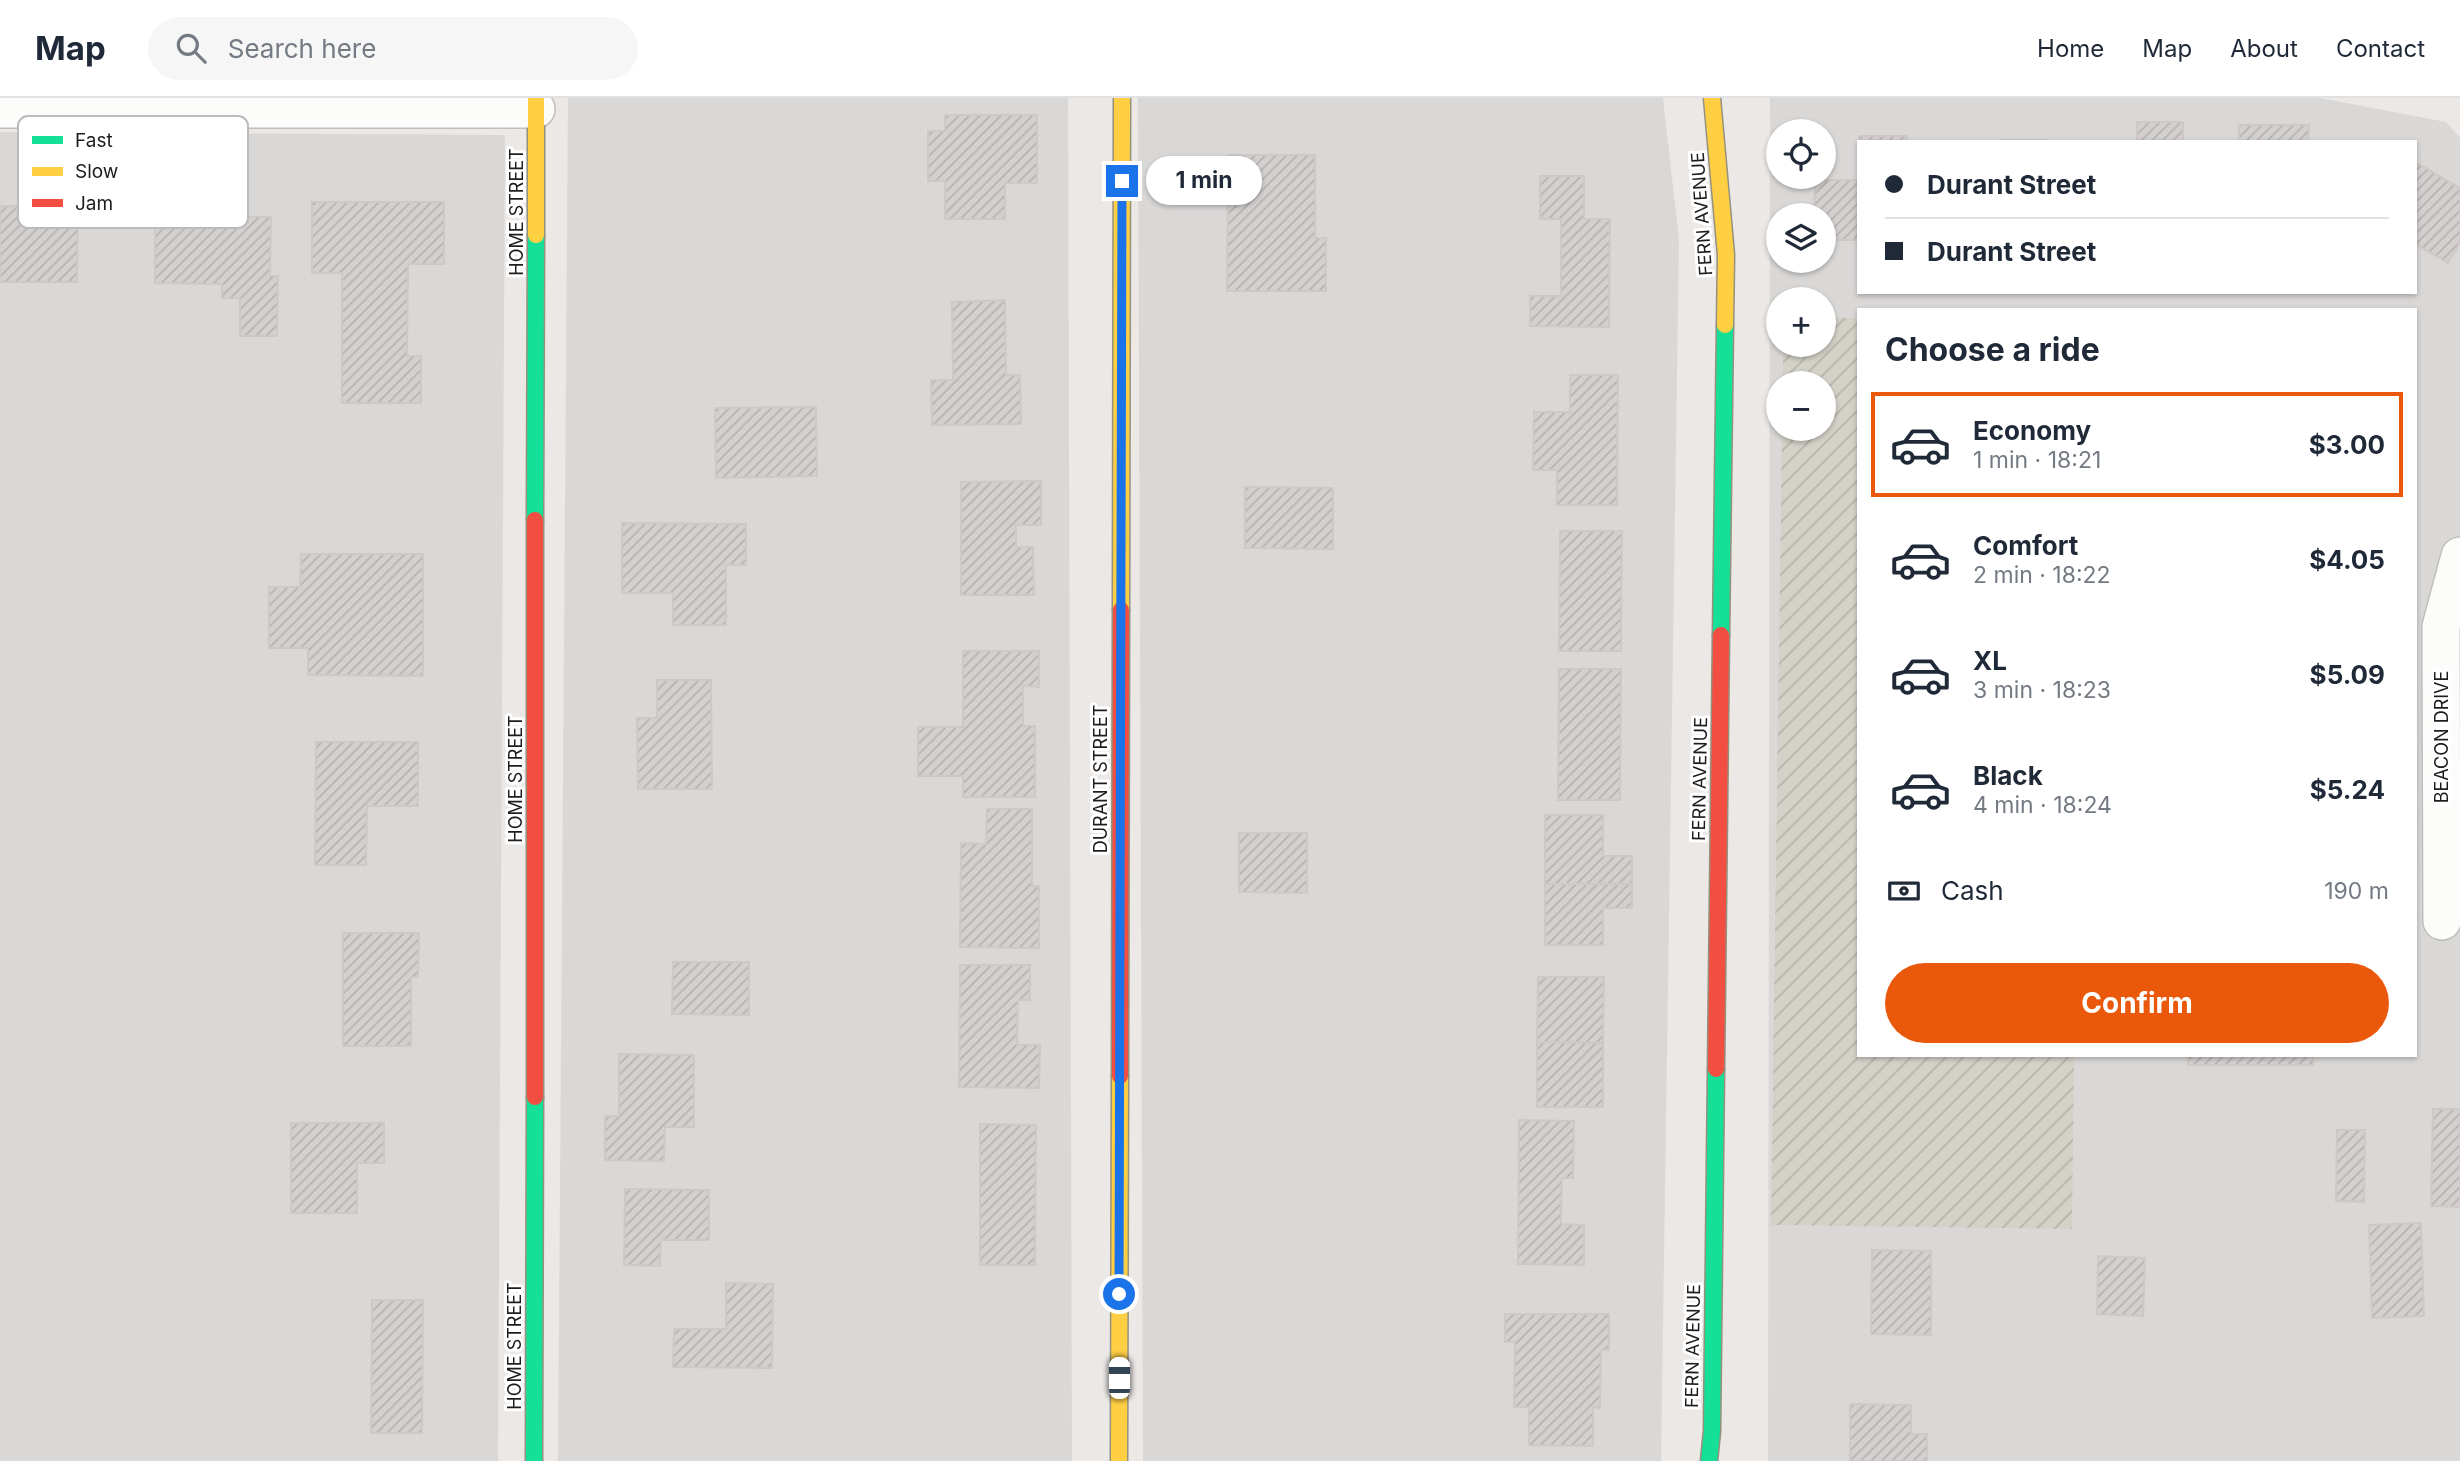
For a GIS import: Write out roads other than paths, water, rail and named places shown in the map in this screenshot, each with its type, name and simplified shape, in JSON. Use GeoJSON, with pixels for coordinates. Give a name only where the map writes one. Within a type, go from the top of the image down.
{"type":"FeatureCollection","features":[{"type":"Feature","properties":{"kind":"street","name":"DURANT STREET"},"geometry":{"type":"LineString","coordinates":[[1119,1461],[1122,98]]}},
{"type":"Feature","properties":{"kind":"street","name":"FERN AVENUE"},"geometry":{"type":"LineString","coordinates":[[1709,1461],[1712,1431],[1726,255],[1712,98]]}},
{"type":"Feature","properties":{"kind":"street"},"geometry":{"type":"LineString","coordinates":[[0,109],[536,104]]}},
{"type":"Feature","properties":{"kind":"street","name":"HOME STREET"},"geometry":{"type":"LineString","coordinates":[[534,1461],[536,104]]}},
{"type":"Feature","properties":{"kind":"street","name":"BEACON DRIVE"},"geometry":{"type":"LineString","coordinates":[[2442,921],[2441,627],[2460,556]]}}]}
